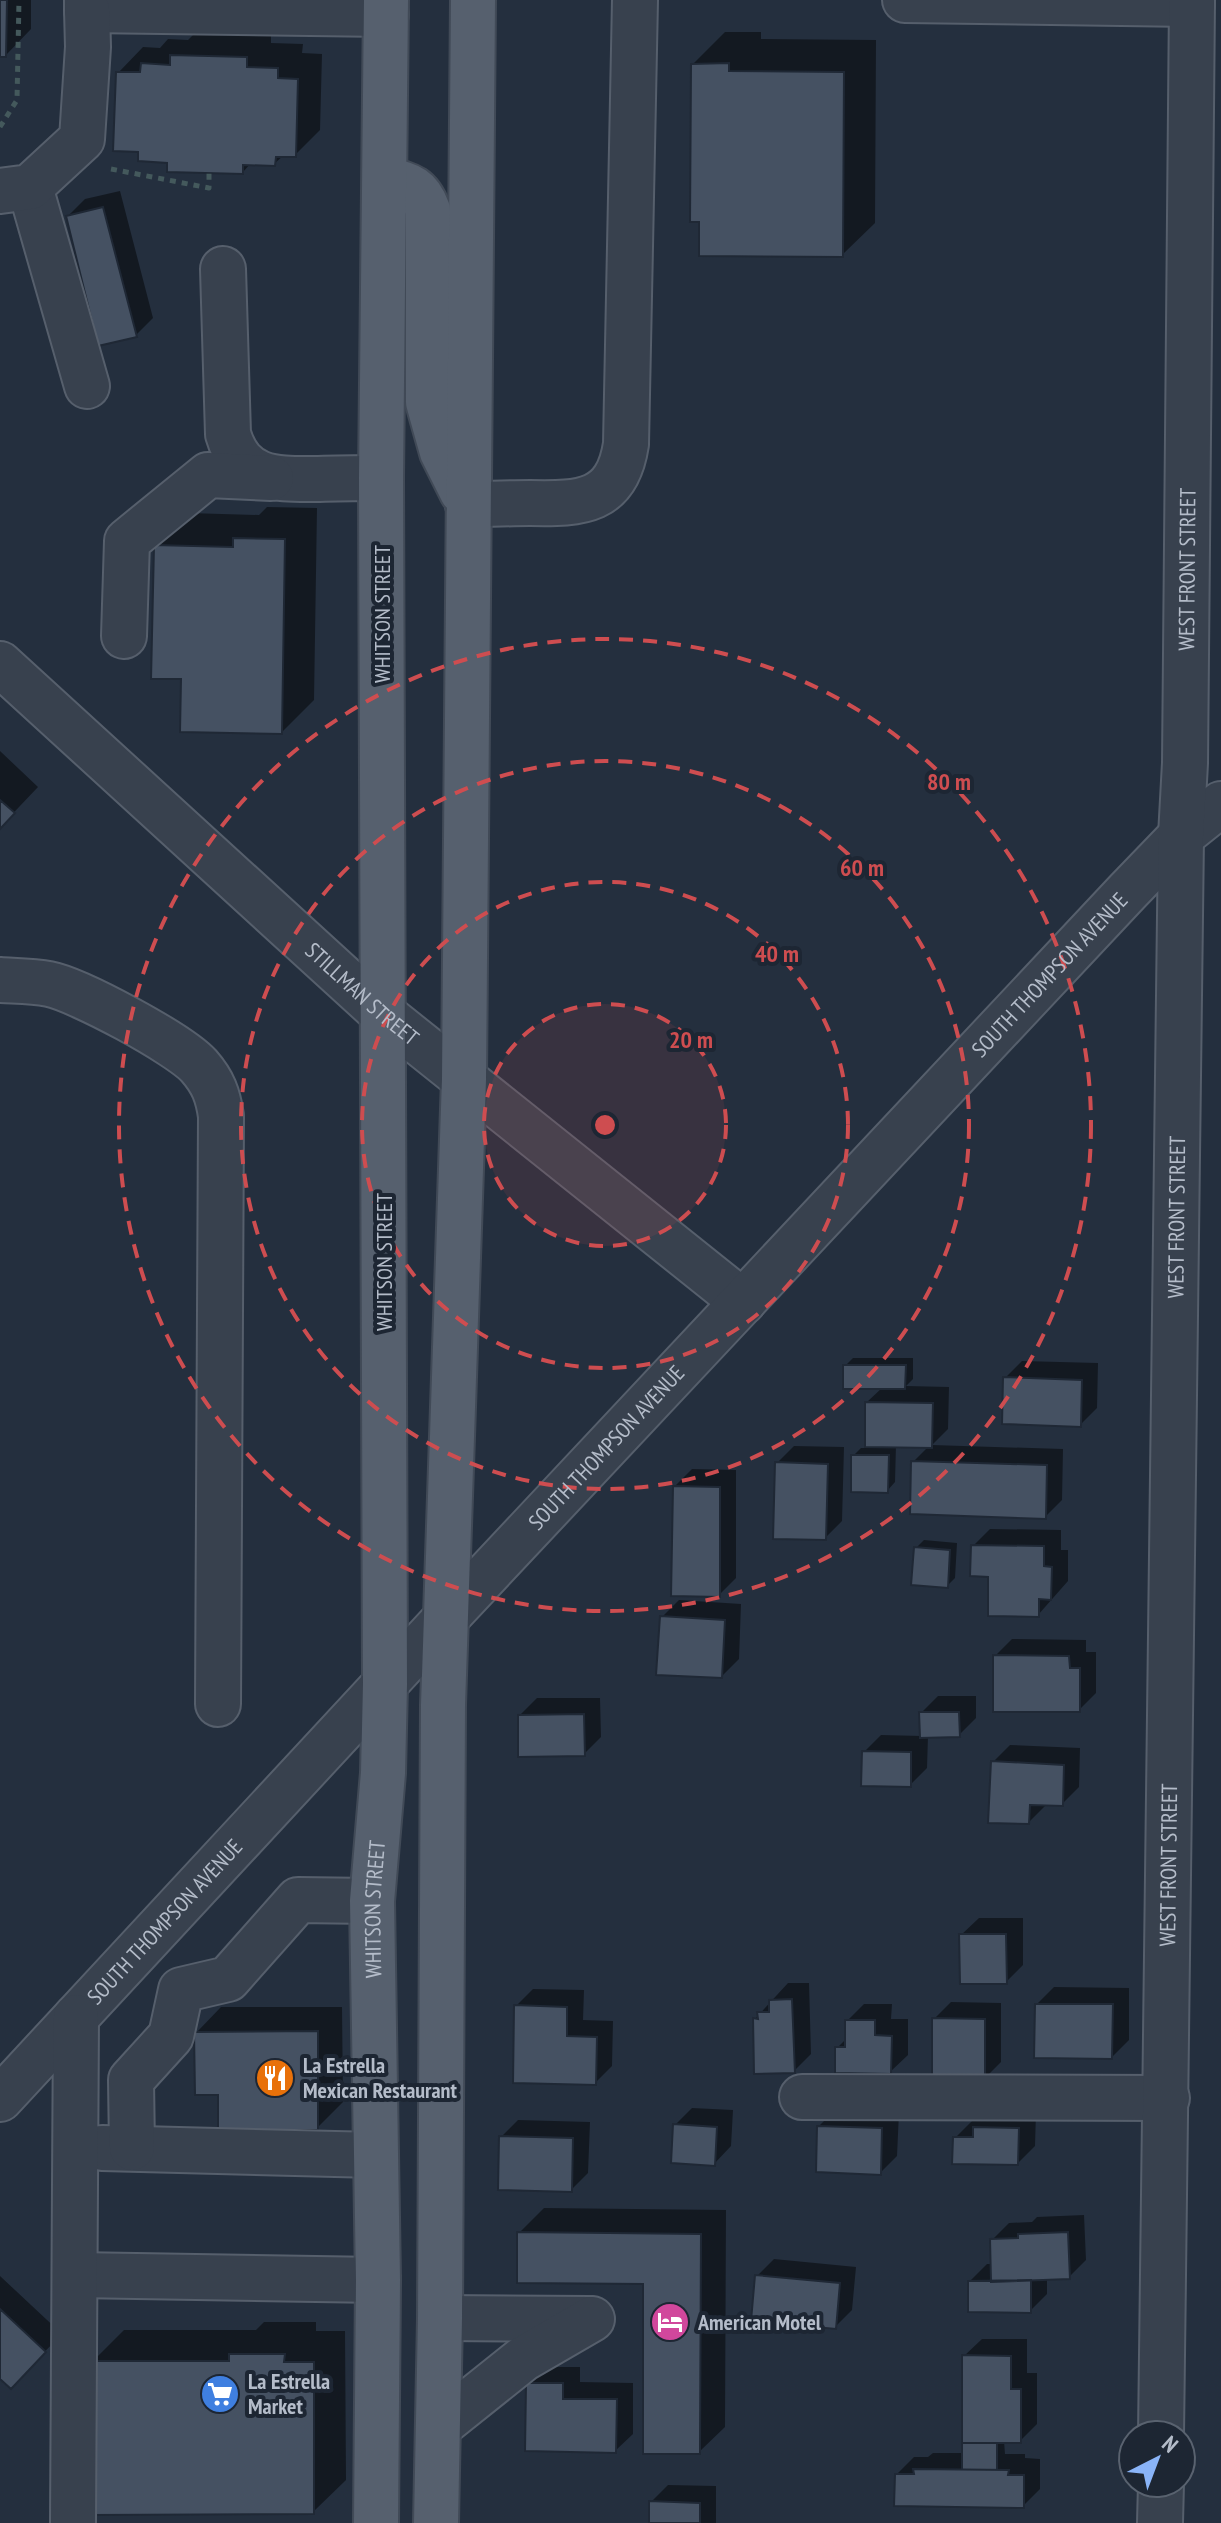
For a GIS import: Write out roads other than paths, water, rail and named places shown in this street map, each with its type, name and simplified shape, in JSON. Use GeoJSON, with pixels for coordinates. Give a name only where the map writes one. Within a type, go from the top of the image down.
{"type":"FeatureCollection","features":[{"type":"Feature","properties":{"kind":"main road"},"geometry":{"type":"LineString","coordinates":[[436,2523],[443,1705],[464,1079],[473,0]]}},
{"type":"Feature","properties":{"kind":"main road","name":"WHITSON STREET"},"geometry":{"type":"LineString","coordinates":[[376,2523],[378,2280],[372,1901],[383,1773],[385,1684],[381,478],[386,7]]}},
{"type":"Feature","properties":{"kind":"main road"},"geometry":{"type":"LineString","coordinates":[[385,179],[409,185],[422,194],[428,210],[428,402],[442,452],[468,505]]}},
{"type":"Feature","properties":{"kind":"street"},"geometry":{"type":"LineString","coordinates":[[468,505],[568,504],[586,500],[615,481],[623,465],[626,444],[635,0]]}},
{"type":"Feature","properties":{"kind":"street"},"geometry":{"type":"LineString","coordinates":[[905,0],[1192,2]]}},
{"type":"Feature","properties":{"kind":"street","name":"WEST FRONT STREET"},"geometry":{"type":"LineString","coordinates":[[1161,2419],[1181,836],[1185,763],[1192,2]]}},
{"type":"Feature","properties":{"kind":"street"},"geometry":{"type":"LineString","coordinates":[[87,386],[15,189],[82,139],[88,47],[87,5],[386,7]]}},
{"type":"Feature","properties":{"kind":"street"},"geometry":{"type":"LineString","coordinates":[[223,269],[228,434],[232,448],[251,470],[278,479]]}},
{"type":"Feature","properties":{"kind":"street"},"geometry":{"type":"LineString","coordinates":[[124,636],[127,541],[208,475],[278,479],[381,478]]}},
{"type":"Feature","properties":{"kind":"street"},"geometry":{"type":"LineString","coordinates":[[1186,638],[1204,668],[1221,682]]}},
{"type":"Feature","properties":{"kind":"street","name":"STILLMAN STREET"},"geometry":{"type":"LineString","coordinates":[[0,664],[383,1014],[743,1302]]}},
{"type":"Feature","properties":{"kind":"street","name":"SOUTH THOMPSON AVENUE"},"geometry":{"type":"LineString","coordinates":[[0,2099],[447,1617],[1181,836],[1221,804]]}},
{"type":"Feature","properties":{"kind":"street"},"geometry":{"type":"LineString","coordinates":[[0,980],[49,984],[73,991],[178,1048],[197,1064],[217,1092],[221,1116],[218,1704]]}},
{"type":"Feature","properties":{"kind":"street"},"geometry":{"type":"LineString","coordinates":[[181,1990],[228,1979],[298,1900],[372,1901]]}},
{"type":"Feature","properties":{"kind":"street"},"geometry":{"type":"LineString","coordinates":[[138,1949],[181,1990]]}},
{"type":"Feature","properties":{"kind":"street"},"geometry":{"type":"LineString","coordinates":[[132,2148],[131,2080],[171,2036],[181,1990]]}},
{"type":"Feature","properties":{"kind":"street"},"geometry":{"type":"LineString","coordinates":[[73,2523],[76,2017]]}},
{"type":"Feature","properties":{"kind":"street"},"geometry":{"type":"LineString","coordinates":[[802,2097],[1167,2098]]}},
{"type":"Feature","properties":{"kind":"street"},"geometry":{"type":"LineString","coordinates":[[76,2147],[376,2155]]}},
{"type":"Feature","properties":{"kind":"street"},"geometry":{"type":"LineString","coordinates":[[76,2275],[378,2280]]}},
{"type":"Feature","properties":{"kind":"street"},"geometry":{"type":"LineString","coordinates":[[438,2427],[523,2359],[596,2319],[440,2318]]}},
{"type":"Feature","properties":{"kind":"street"},"geometry":{"type":"LineString","coordinates":[[1160,2523],[1161,2499]]}},
{"type":"Feature","properties":{"kind":"place","name":"La Estrella Mexican Restaurant"},"geometry":{"type":"Point","coordinates":[275,2078]}},
{"type":"Feature","properties":{"kind":"place","name":"American Motel"},"geometry":{"type":"Point","coordinates":[670,2322]}},
{"type":"Feature","properties":{"kind":"place","name":"La Estrella Market"},"geometry":{"type":"Point","coordinates":[220,2394]}}]}
